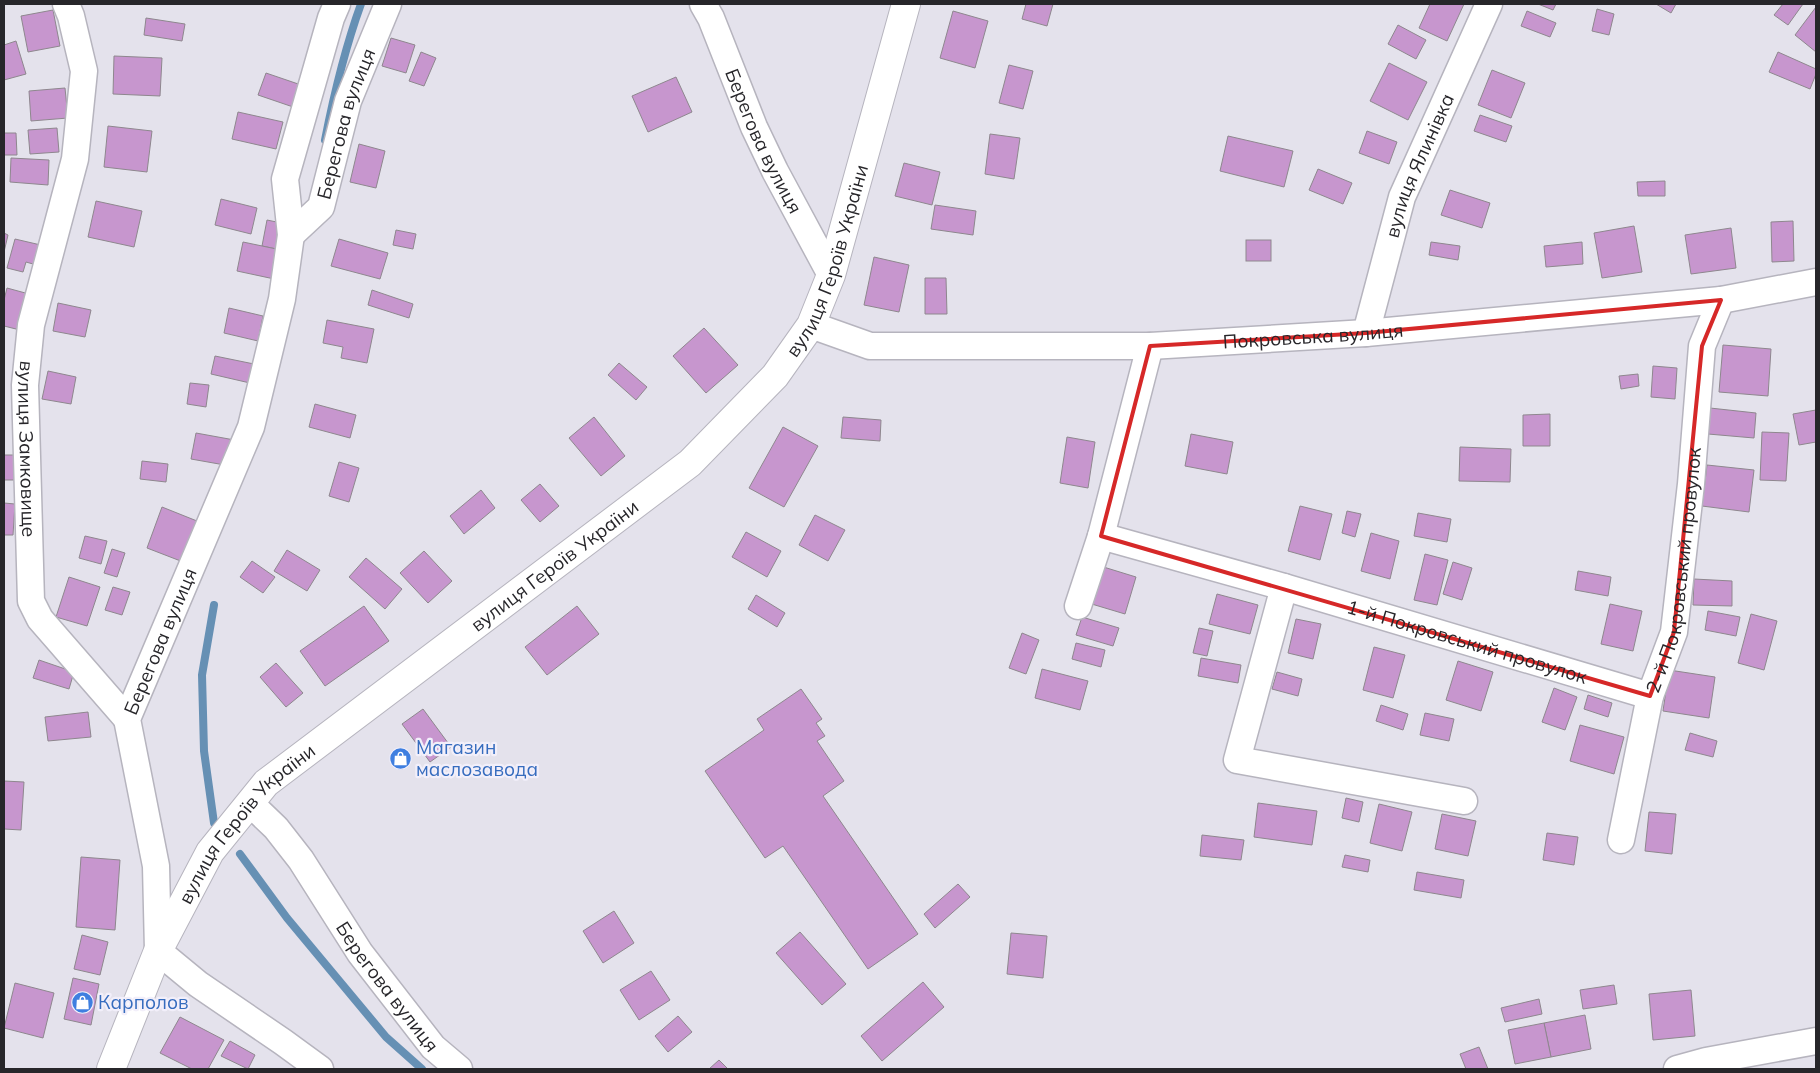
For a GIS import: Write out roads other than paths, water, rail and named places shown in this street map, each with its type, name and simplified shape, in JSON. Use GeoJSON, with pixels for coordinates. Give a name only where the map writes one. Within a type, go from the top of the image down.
{"type":"FeatureCollection","features":[{"type":"Feature","properties":{"kind":"main road","name":"вулиця Героїв України"},"geometry":{"type":"LineString","coordinates":[[111,1069],[158,951],[210,852],[266,783],[690,463],[775,376],[811,325],[830,275],[906,4]]}},
{"type":"Feature","properties":{"kind":"street","name":"вулиця Замковище"},"geometry":{"type":"LineString","coordinates":[[66,4],[71,16],[84,71],[75,159],[31,325],[26,385],[31,601],[40,619],[127,719]]}},
{"type":"Feature","properties":{"kind":"street","name":"Берегова вулиця"},"geometry":{"type":"LineString","coordinates":[[158,951],[156,866],[127,719],[251,427],[282,299],[291,235],[285,178],[331,18],[337,4]]}},
{"type":"Feature","properties":{"kind":"street","name":"Берегова вулиця"},"geometry":{"type":"LineString","coordinates":[[291,235],[321,207],[348,101],[388,4]]}},
{"type":"Feature","properties":{"kind":"street","name":"Берегова вулиця"},"geometry":{"type":"LineString","coordinates":[[703,4],[711,18],[754,127],[830,275]]}},
{"type":"Feature","properties":{"kind":"street","name":"вулиця Ялинівка"},"geometry":{"type":"LineString","coordinates":[[1366,333],[1402,197],[1489,4]]}},
{"type":"Feature","properties":{"kind":"street","name":"Покровська вулиця"},"geometry":{"type":"LineString","coordinates":[[811,325],[870,346],[1150,346],[1366,333],[1721,300],[1816,282]]}},
{"type":"Feature","properties":{"kind":"street","name":"2-й Покровський провулок"},"geometry":{"type":"LineString","coordinates":[[1621,840],[1650,696],[1674,632],[1691,484],[1702,346],[1721,300]]}},
{"type":"Feature","properties":{"kind":"street"},"geometry":{"type":"LineString","coordinates":[[1078,606],[1101,536],[1150,346]]}},
{"type":"Feature","properties":{"kind":"street","name":"1-й Покровський провулок"},"geometry":{"type":"LineString","coordinates":[[1101,536],[1650,696]]}},
{"type":"Feature","properties":{"kind":"street"},"geometry":{"type":"LineString","coordinates":[[1284,588],[1237,760],[1464,801]]}},
{"type":"Feature","properties":{"kind":"street","name":"Берегова вулиця"},"geometry":{"type":"LineString","coordinates":[[250,803],[276,828],[301,860],[360,953],[433,1047],[460,1069]]}},
{"type":"Feature","properties":{"kind":"street"},"geometry":{"type":"LineString","coordinates":[[158,951],[198,984],[284,1042],[320,1069]]}},
{"type":"Feature","properties":{"kind":"street"},"geometry":{"type":"LineString","coordinates":[[1677,1069],[1706,1061],[1816,1041]]}},
{"type":"Feature","properties":{"kind":"waterway"},"geometry":{"type":"LineString","coordinates":[[325,140],[340,71],[361,4]]}},
{"type":"Feature","properties":{"kind":"waterway"},"geometry":{"type":"LineString","coordinates":[[214,605],[202,675],[204,751],[214,823]]}},
{"type":"Feature","properties":{"kind":"waterway"},"geometry":{"type":"LineString","coordinates":[[240,854],[287,918],[386,1037],[422,1069]]}},
{"type":"Feature","properties":{"kind":"place","name":"Магазин маслозавода"},"geometry":{"type":"Point","coordinates":[400,758]}},
{"type":"Feature","properties":{"kind":"place","name":"Карполов"},"geometry":{"type":"Point","coordinates":[82,1002]}}]}
